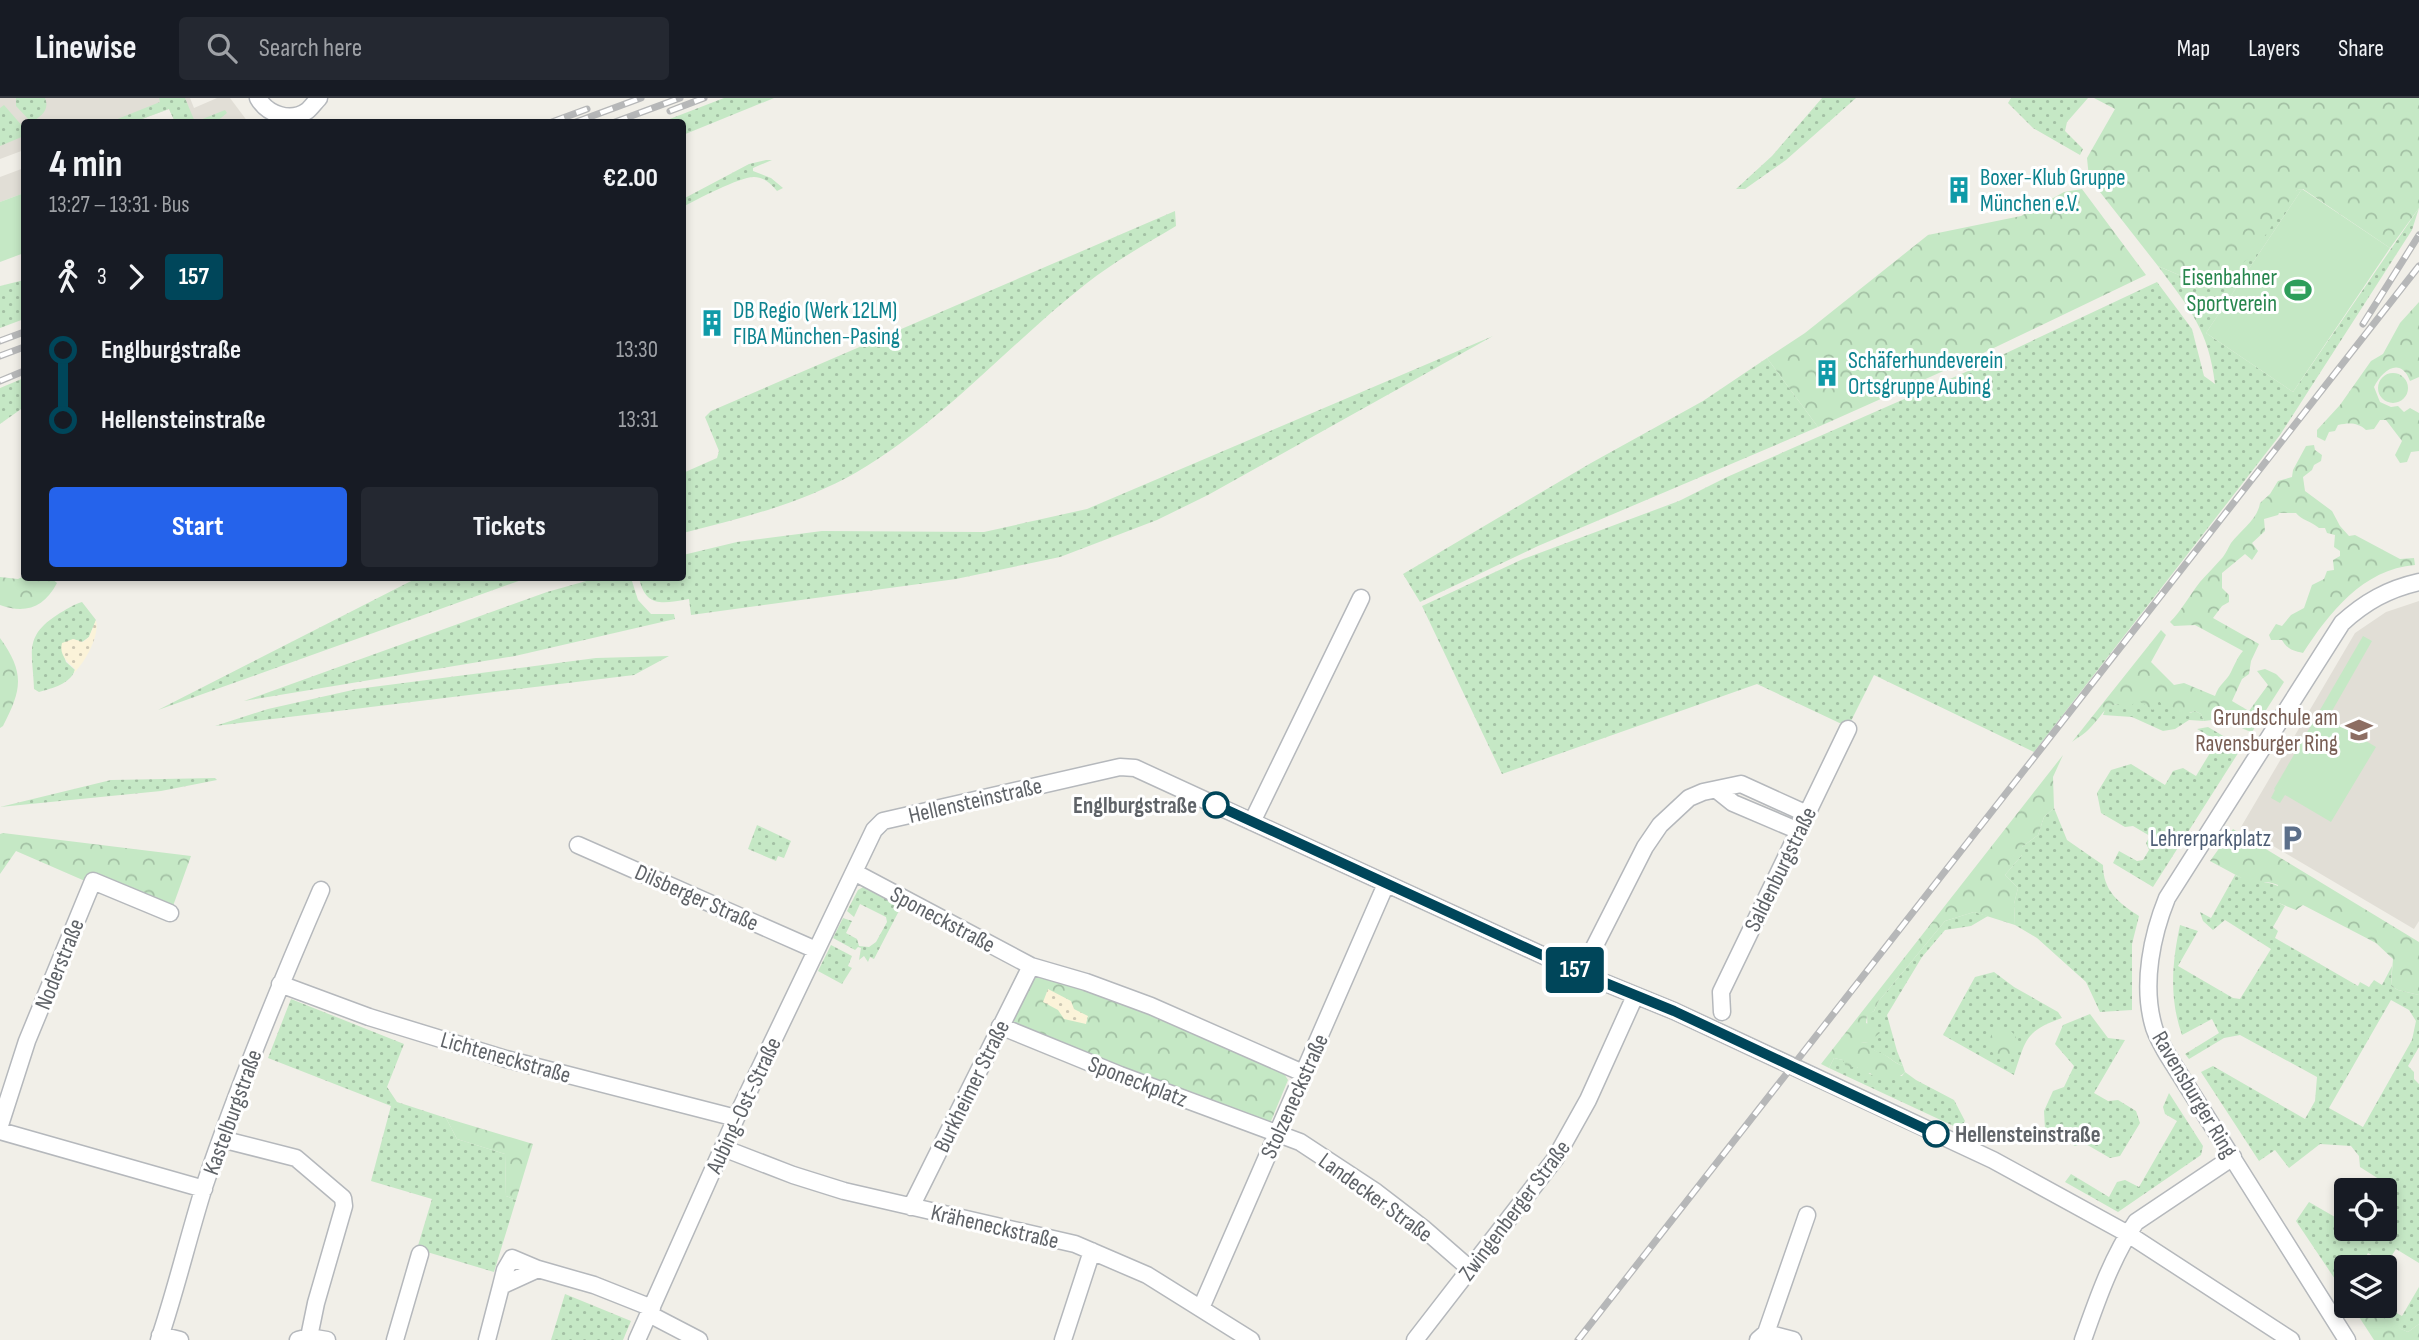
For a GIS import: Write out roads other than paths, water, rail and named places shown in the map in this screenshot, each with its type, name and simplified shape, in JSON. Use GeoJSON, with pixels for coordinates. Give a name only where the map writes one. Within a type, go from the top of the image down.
{"type":"FeatureCollection","features":[{"type":"Feature","properties":{"kind":"street"},"geometry":{"type":"LineString","coordinates":[[258,98],[262,107],[278,115],[291,117],[307,111],[318,98]]}},
{"type":"Feature","properties":{"kind":"street","name":"Ravensburger Ring"},"geometry":{"type":"LineString","coordinates":[[2347,1340],[2175,1069],[2153,1025],[2149,989],[2158,920],[2178,879],[2342,623],[2379,595],[2419,582]]}},
{"type":"Feature","properties":{"kind":"street"},"geometry":{"type":"LineString","coordinates":[[1252,822],[1361,598]]}},
{"type":"Feature","properties":{"kind":"street","name":"Saldenburgstraße"},"geometry":{"type":"LineString","coordinates":[[1723,1012],[1721,992],[1848,729]]}},
{"type":"Feature","properties":{"kind":"street","name":"Hellensteinstraße"},"geometry":{"type":"LineString","coordinates":[[854,872],[874,830],[883,821],[1120,767],[1135,768],[1581,973],[1674,1011],[1993,1160],[2128,1234],[2291,1340]]}},
{"type":"Feature","properties":{"kind":"street"},"geometry":{"type":"LineString","coordinates":[[1581,973],[1631,872],[1660,825],[1689,798],[1703,792],[1718,791],[1741,784],[1807,814]]}},
{"type":"Feature","properties":{"kind":"street"},"geometry":{"type":"LineString","coordinates":[[1718,791],[1733,803],[1799,831]]}},
{"type":"Feature","properties":{"kind":"street","name":"Dilsberger Straße"},"geometry":{"type":"LineString","coordinates":[[578,845],[816,950]]}},
{"type":"Feature","properties":{"kind":"street","name":"Aubing-Ost-Straße"},"geometry":{"type":"LineString","coordinates":[[637,1340],[736,1118],[854,872]]}},
{"type":"Feature","properties":{"kind":"street","name":"Sponeckstraße"},"geometry":{"type":"LineString","coordinates":[[854,872],[1031,966]]}},
{"type":"Feature","properties":{"kind":"street","name":"Noderstraße"},"geometry":{"type":"LineString","coordinates":[[0,1125],[27,1041],[93,881],[170,913]]}},
{"type":"Feature","properties":{"kind":"street","name":"Stolzeneckstraße"},"geometry":{"type":"LineString","coordinates":[[1201,1308],[1386,884]]}},
{"type":"Feature","properties":{"kind":"street","name":"Kastelburgstraße"},"geometry":{"type":"LineString","coordinates":[[160,1337],[221,1139],[280,985],[321,890]]}},
{"type":"Feature","properties":{"kind":"street"},"geometry":{"type":"LineString","coordinates":[[1031,966],[1086,982],[1151,1006],[1303,1073]]}},
{"type":"Feature","properties":{"kind":"street","name":"Burkheimer Straße"},"geometry":{"type":"LineString","coordinates":[[911,1207],[1031,966]]}},
{"type":"Feature","properties":{"kind":"street","name":"Lichteneckstraße"},"geometry":{"type":"LineString","coordinates":[[280,985],[369,1017],[506,1059],[736,1118]]}},
{"type":"Feature","properties":{"kind":"street","name":"Zwingenberger Straße"},"geometry":{"type":"LineString","coordinates":[[1416,1340],[1556,1159],[1583,1109],[1635,996]]}},
{"type":"Feature","properties":{"kind":"street","name":"Sponeckplatz"},"geometry":{"type":"LineString","coordinates":[[1000,1026],[1277,1134]]}},
{"type":"Feature","properties":{"kind":"street"},"geometry":{"type":"LineString","coordinates":[[0,1131],[204,1189]]}},
{"type":"Feature","properties":{"kind":"street","name":"Landecker Straße"},"geometry":{"type":"LineString","coordinates":[[1277,1134],[1300,1142],[1376,1192],[1470,1269]]}},
{"type":"Feature","properties":{"kind":"street"},"geometry":{"type":"LineString","coordinates":[[221,1139],[296,1158],[343,1198],[344,1206],[304,1339],[327,1340]]}},
{"type":"Feature","properties":{"kind":"street","name":"Kräheneckstraße"},"geometry":{"type":"LineString","coordinates":[[723,1148],[793,1175],[911,1207],[1050,1237],[1093,1251],[1147,1275],[1251,1340]]}},
{"type":"Feature","properties":{"kind":"street"},"geometry":{"type":"LineString","coordinates":[[2083,1340],[2097,1300],[2136,1222],[2233,1157]]}},
{"type":"Feature","properties":{"kind":"street"},"geometry":{"type":"LineString","coordinates":[[1793,1340],[1762,1336],[1807,1215]]}},
{"type":"Feature","properties":{"kind":"street"},"geometry":{"type":"LineString","coordinates":[[1063,1340],[1093,1251]]}},
{"type":"Feature","properties":{"kind":"street"},"geometry":{"type":"LineString","coordinates":[[394,1340],[420,1254]]}},
{"type":"Feature","properties":{"kind":"street"},"geometry":{"type":"LineString","coordinates":[[487,1340],[501,1286],[538,1269],[594,1285],[650,1311],[699,1340]]}},
{"type":"Feature","properties":{"kind":"street"},"geometry":{"type":"LineString","coordinates":[[1219,1340],[1226,1325]]}},
{"type":"Feature","properties":{"kind":"street"},"geometry":{"type":"LineString","coordinates":[[160,1337],[180,1340]]}},
{"type":"Feature","properties":{"kind":"railway"},"geometry":{"type":"LineString","coordinates":[[584,119],[641,98]]}},
{"type":"Feature","properties":{"kind":"railway"},"geometry":{"type":"LineString","coordinates":[[623,119],[680,98]]}},
{"type":"Feature","properties":{"kind":"railway"},"geometry":{"type":"LineString","coordinates":[[670,111],[704,98]]}},
{"type":"Feature","properties":{"kind":"railway"},"geometry":{"type":"LineString","coordinates":[[560,119],[587,109]]}},
{"type":"Feature","properties":{"kind":"railway"},"geometry":{"type":"LineString","coordinates":[[2363,324],[2419,235]]}},
{"type":"Feature","properties":{"kind":"railway"},"geometry":{"type":"LineString","coordinates":[[1578,1340],[2419,266]]}},
{"type":"Feature","properties":{"kind":"railway"},"geometry":{"type":"LineString","coordinates":[[0,341],[21,333]]}},
{"type":"Feature","properties":{"kind":"railway"},"geometry":{"type":"LineString","coordinates":[[0,356],[21,348]]}},
{"type":"Feature","properties":{"kind":"railway"},"geometry":{"type":"LineString","coordinates":[[0,381],[21,372]]}},
{"type":"Feature","properties":{"kind":"place","name":"Boxer-Klub Gruppe München e.V."},"geometry":{"type":"Point","coordinates":[1959,190]}},
{"type":"Feature","properties":{"kind":"place","name":"Eisenbahner Sportverein"},"geometry":{"type":"Point","coordinates":[2298,290]}},
{"type":"Feature","properties":{"kind":"place","name":"DB Regio (Werk 12LM) FIBA München-Pasing"},"geometry":{"type":"Point","coordinates":[712,323]}},
{"type":"Feature","properties":{"kind":"place","name":"Schäferhundeverein Ortsgruppe Aubing"},"geometry":{"type":"Point","coordinates":[1827,373]}},
{"type":"Feature","properties":{"kind":"place","name":"Grundschule am Ravensburger Ring"},"geometry":{"type":"Point","coordinates":[2359,730]}},
{"type":"Feature","properties":{"kind":"place","name":"Englburgstraße"},"geometry":{"type":"Point","coordinates":[1216,805]}},
{"type":"Feature","properties":{"kind":"place","name":"Lehrerparkplatz"},"geometry":{"type":"Point","coordinates":[2292,838]}},
{"type":"Feature","properties":{"kind":"place","name":"Hellensteinstraße"},"geometry":{"type":"Point","coordinates":[1936,1134]}}]}
